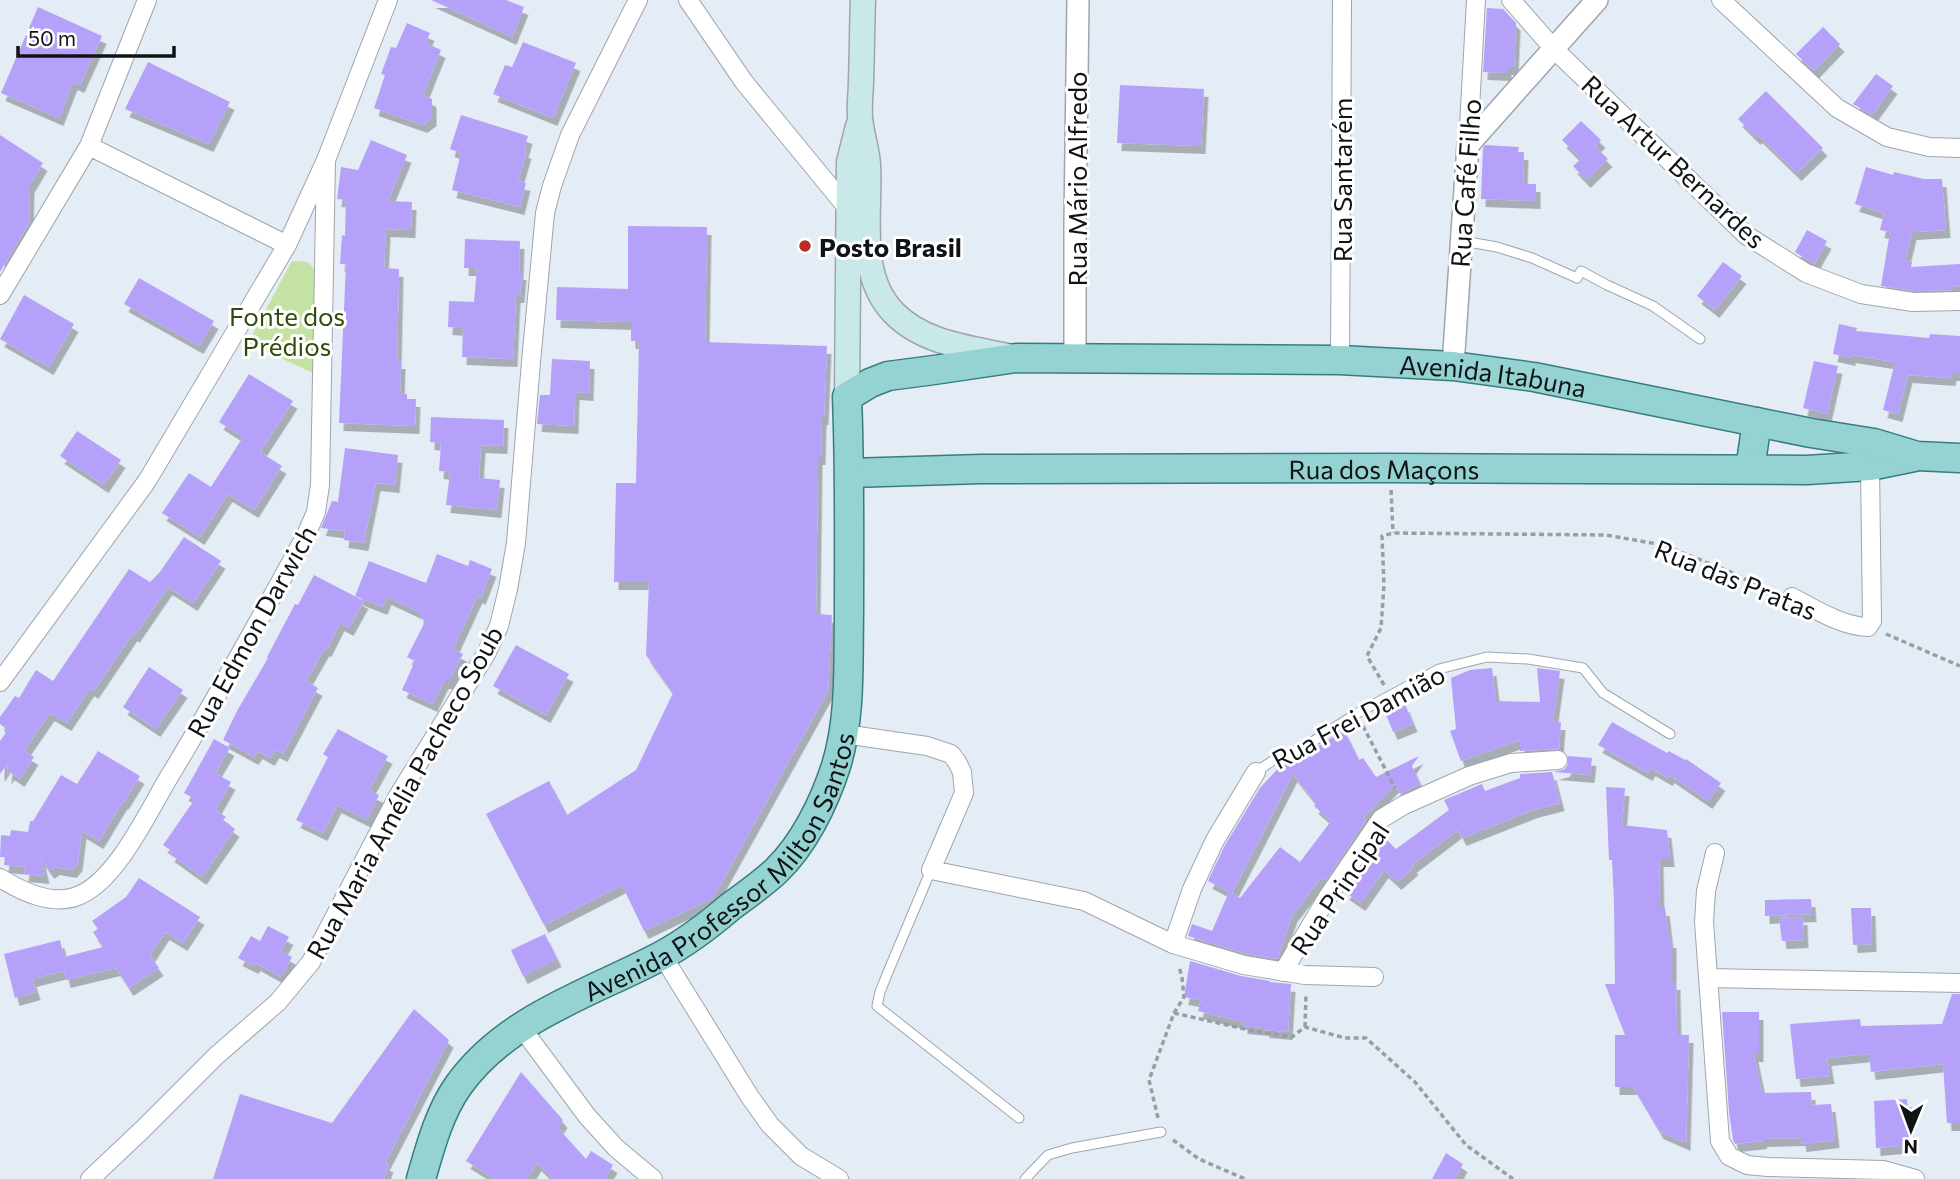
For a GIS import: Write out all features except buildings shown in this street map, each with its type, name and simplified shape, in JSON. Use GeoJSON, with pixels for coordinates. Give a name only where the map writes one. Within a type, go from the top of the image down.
{"type":"FeatureCollection","features":[{"type":"Feature","properties":{"kind":"main road","name":"Avenida Itabuna"},"geometry":{"type":"LineString","coordinates":[[847,397],[849,162],[860,118],[863,0]]}},
{"type":"Feature","properties":{"kind":"main road","name":"Avenida Itabuna"},"geometry":{"type":"LineString","coordinates":[[860,118],[868,167],[866,224],[871,265],[880,292],[893,313],[915,330],[939,340],[1016,358]]}},
{"type":"Feature","properties":{"kind":"main road","name":"Avenida Itabuna"},"geometry":{"type":"LineString","coordinates":[[847,397],[888,376],[1016,358],[1340,360],[1453,366],[1534,377],[1874,443],[1917,456],[1960,458]]}},
{"type":"Feature","properties":{"kind":"main road","name":"Avenida Professor Milton Santos"},"geometry":{"type":"LineString","coordinates":[[421,1179],[439,1122],[458,1086],[484,1057],[521,1027],[598,985],[662,955],[713,921],[776,871],[802,839],[835,767],[844,734],[848,694],[850,473],[847,397]]}},
{"type":"Feature","properties":{"kind":"main road"},"geometry":{"type":"LineString","coordinates":[[1750,469],[1757,422]]}},
{"type":"Feature","properties":{"kind":"main road","name":"Rua dos Maçons"},"geometry":{"type":"LineString","coordinates":[[850,473],[981,469],[1807,470],[1870,466],[1917,456]]}},
{"type":"Feature","properties":{"kind":"street"},"geometry":{"type":"LineString","coordinates":[[0,295],[89,146],[147,0]]}},
{"type":"Feature","properties":{"kind":"street"},"geometry":{"type":"LineString","coordinates":[[0,682],[147,481],[287,245],[326,160],[388,0]]}},
{"type":"Feature","properties":{"kind":"street","name":"Rua Maria Amélia Pacheco Soub"},"geometry":{"type":"LineString","coordinates":[[90,1179],[216,1056],[278,1002],[311,962],[398,796],[499,626],[516,543],[545,212],[570,135],[638,0]]}},
{"type":"Feature","properties":{"kind":"street"},"geometry":{"type":"LineString","coordinates":[[688,0],[744,82],[849,210]]}},
{"type":"Feature","properties":{"kind":"street","name":"Rua Mário Alfredo"},"geometry":{"type":"LineString","coordinates":[[1076,358],[1078,0]]}},
{"type":"Feature","properties":{"kind":"street","name":"Rua Santarém"},"geometry":{"type":"LineString","coordinates":[[1340,360],[1342,0]]}},
{"type":"Feature","properties":{"kind":"street","name":"Rua Café Filho"},"geometry":{"type":"LineString","coordinates":[[1453,366],[1476,0]]}},
{"type":"Feature","properties":{"kind":"street","name":"Rua Artur Bernardes"},"geometry":{"type":"LineString","coordinates":[[1511,0],[1554,49],[1746,234],[1806,273],[1861,294],[1913,303],[1960,301]]}},
{"type":"Feature","properties":{"kind":"street"},"geometry":{"type":"LineString","coordinates":[[1468,145],[1597,0]]}},
{"type":"Feature","properties":{"kind":"street"},"geometry":{"type":"LineString","coordinates":[[1721,0],[1837,108],[1887,137],[1929,148],[1960,148]]}},
{"type":"Feature","properties":{"kind":"street"},"geometry":{"type":"LineString","coordinates":[[89,146],[287,245]]}},
{"type":"Feature","properties":{"kind":"street","name":"Rua Edmon Darwich"},"geometry":{"type":"LineString","coordinates":[[0,878],[28,894],[68,899],[82,894],[105,877],[123,853],[210,709],[306,536],[316,512],[320,485],[326,160]]}},
{"type":"Feature","properties":{"kind":"street"},"geometry":{"type":"LineString","coordinates":[[1868,627],[1872,621],[1870,466]]}},
{"type":"Feature","properties":{"kind":"street","name":"Rua das Pratas"},"geometry":{"type":"LineString","coordinates":[[1792,597],[1829,617],[1868,627]]}},
{"type":"Feature","properties":{"kind":"street"},"geometry":{"type":"LineString","coordinates":[[844,734],[927,746],[951,754],[957,762],[962,772],[964,793],[931,870],[1084,901],[1173,944],[1244,965],[1305,975],[1374,976]]}},
{"type":"Feature","properties":{"kind":"street","name":"Rua Principal"},"geometry":{"type":"LineString","coordinates":[[1283,972],[1327,898],[1381,819],[1404,805],[1469,776],[1511,763],[1558,760]]}},
{"type":"Feature","properties":{"kind":"street","name":"Rua Frei Damião"},"geometry":{"type":"LineString","coordinates":[[1173,944],[1192,889],[1215,840],[1255,772]]}},
{"type":"Feature","properties":{"kind":"street"},"geometry":{"type":"LineString","coordinates":[[1715,853],[1706,891],[1704,922],[1720,1141],[1729,1156],[1747,1165],[1883,1170],[1915,1179]]}},
{"type":"Feature","properties":{"kind":"street"},"geometry":{"type":"LineString","coordinates":[[662,955],[770,1125],[801,1156],[839,1179]]}},
{"type":"Feature","properties":{"kind":"street"},"geometry":{"type":"LineString","coordinates":[[1709,978],[1960,983]]}},
{"type":"Feature","properties":{"kind":"street"},"geometry":{"type":"LineString","coordinates":[[521,1027],[587,1116],[617,1148],[653,1179]]}},
{"type":"Feature","properties":{"kind":"lane"},"geometry":{"type":"LineString","coordinates":[[1461,241],[1497,247],[1532,258],[1577,278],[1581,271],[1653,306],[1700,340]]}},
{"type":"Feature","properties":{"kind":"lane","name":"Rua Frei Damião"},"geometry":{"type":"LineString","coordinates":[[1255,772],[1278,757],[1301,749],[1356,714],[1439,668],[1487,657],[1528,659],[1583,668],[1603,693],[1670,734]]}},
{"type":"Feature","properties":{"kind":"lane"},"geometry":{"type":"LineString","coordinates":[[931,870],[884,982],[877,1006],[1019,1118]]}},
{"type":"Feature","properties":{"kind":"lane"},"geometry":{"type":"LineString","coordinates":[[1025,1179],[1048,1155],[1161,1132]]}},
{"type":"Feature","properties":{"kind":"path"},"geometry":{"type":"LineString","coordinates":[[1390,468],[1393,533],[1382,536],[1384,584],[1381,628],[1367,656],[1390,696]]}},
{"type":"Feature","properties":{"kind":"path","name":"Rua das Pratas"},"geometry":{"type":"LineString","coordinates":[[1393,533],[1606,536],[1662,545],[1733,573],[1772,594],[1792,597]]}},
{"type":"Feature","properties":{"kind":"path"},"geometry":{"type":"LineString","coordinates":[[1868,627],[1960,666]]}},
{"type":"Feature","properties":{"kind":"path"},"geometry":{"type":"LineString","coordinates":[[1356,714],[1404,805]]}},
{"type":"Feature","properties":{"kind":"path"},"geometry":{"type":"LineString","coordinates":[[1173,944],[1184,997],[1174,1013],[1149,1080],[1161,1132],[1199,1159],[1245,1179]]}},
{"type":"Feature","properties":{"kind":"path"},"geometry":{"type":"LineString","coordinates":[[1305,975],[1305,1027]]}},
{"type":"Feature","properties":{"kind":"path"},"geometry":{"type":"LineString","coordinates":[[1174,1013],[1292,1037],[1305,1027]]}},
{"type":"Feature","properties":{"kind":"path"},"geometry":{"type":"LineString","coordinates":[[1305,1027],[1345,1038],[1366,1038],[1415,1082],[1466,1145],[1513,1179]]}},
{"type":"Feature","properties":{"kind":"green space","name":"Fonte dos Prédios"},"geometry":{"type":"Polygon","coordinates":[[[292,261],[307,262],[318,272],[313,373],[248,343],[292,261]]]}},
{"type":"Feature","properties":{"kind":"place","name":"Posto Brasil"},"geometry":{"type":"Point","coordinates":[805,246]}}]}
